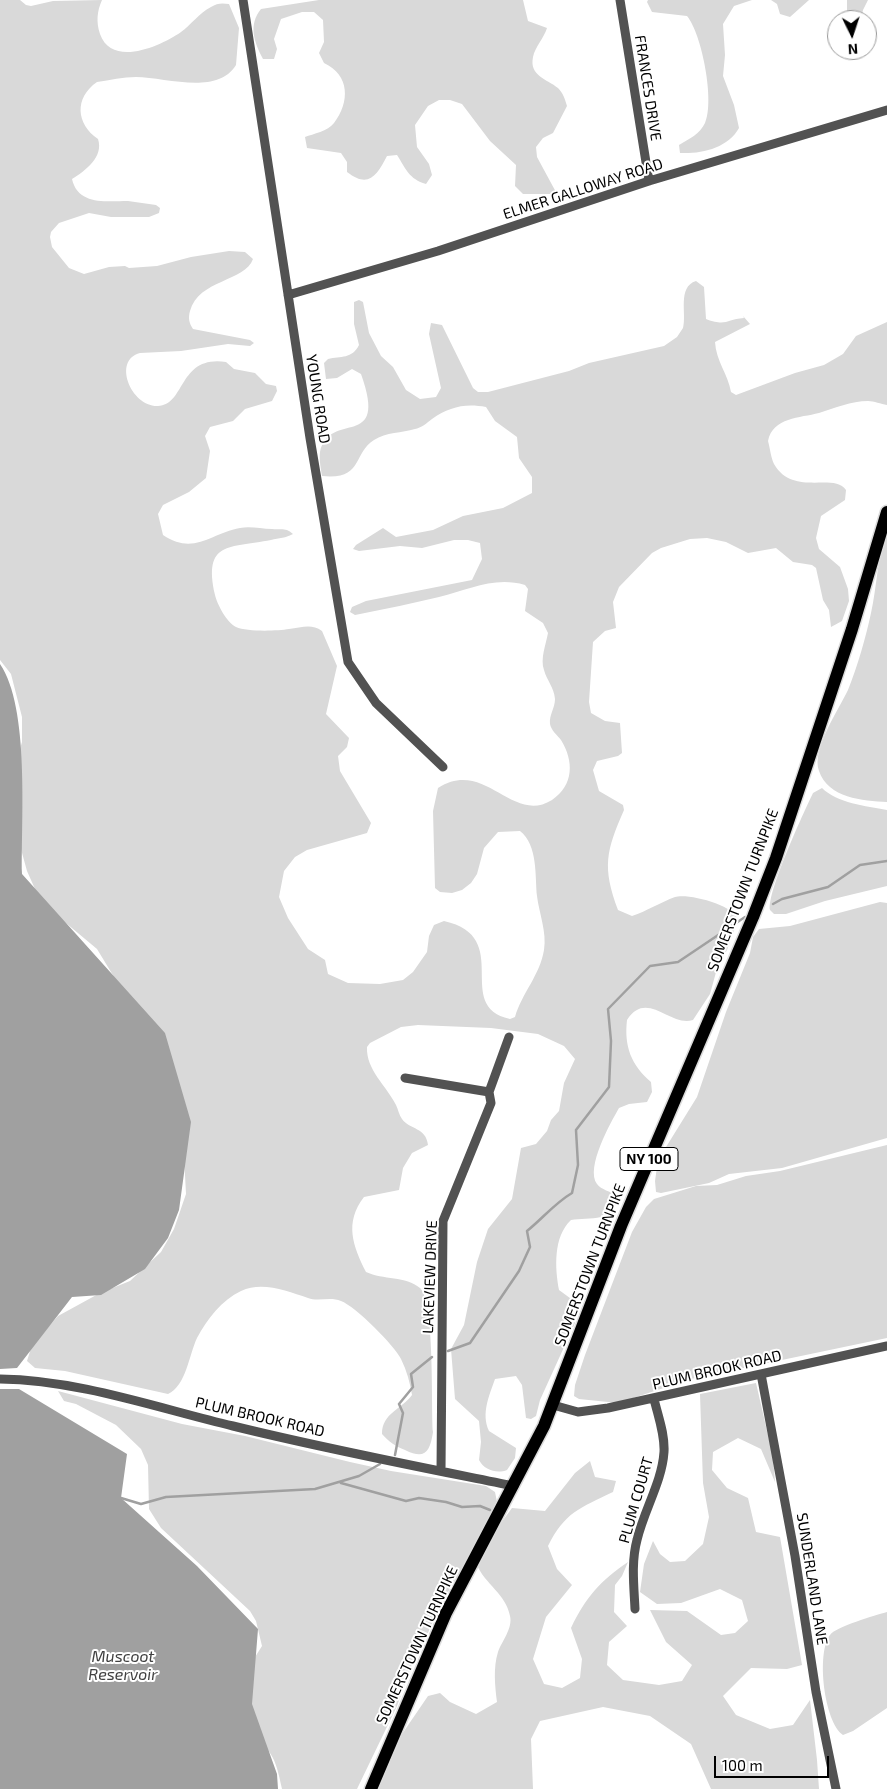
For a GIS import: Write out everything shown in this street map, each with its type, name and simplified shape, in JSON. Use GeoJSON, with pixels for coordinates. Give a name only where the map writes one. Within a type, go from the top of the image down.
{"type":"FeatureCollection","features":[{"type":"Feature","properties":{"kind":"main road","name":"SOMERSTOWN TURNPIKE"},"geometry":{"type":"LineString","coordinates":[[371,1789],[446,1613],[514,1486],[553,1405],[625,1218],[765,887],[855,620],[887,512]]}},
{"type":"Feature","properties":{"kind":"street","name":"YOUNG ROAD"},"geometry":{"type":"LineString","coordinates":[[243,0],[288,296],[348,662],[376,703],[443,767]]}},
{"type":"Feature","properties":{"kind":"street","name":"FRANCES DRIVE"},"geometry":{"type":"LineString","coordinates":[[620,0],[649,181]]}},
{"type":"Feature","properties":{"kind":"street","name":"ELMER GALLOWAY ROAD"},"geometry":{"type":"LineString","coordinates":[[288,296],[438,251],[649,181],[887,110]]}},
{"type":"Feature","properties":{"kind":"street","name":"LAKEVIEW DRIVE"},"geometry":{"type":"LineString","coordinates":[[441,1471],[443,1221],[491,1103],[489,1092],[509,1037]]}},
{"type":"Feature","properties":{"kind":"street"},"geometry":{"type":"LineString","coordinates":[[405,1078],[489,1092]]}},
{"type":"Feature","properties":{"kind":"street","name":"PLUM BROOK ROAD"},"geometry":{"type":"LineString","coordinates":[[553,1405],[578,1412],[654,1399],[887,1346]]}},
{"type":"Feature","properties":{"kind":"street","name":"SUNDERLAND LANE"},"geometry":{"type":"LineString","coordinates":[[761,1374],[795,1556],[816,1692],[836,1789]]}},
{"type":"Feature","properties":{"kind":"street","name":"PLUM BROOK ROAD"},"geometry":{"type":"LineString","coordinates":[[0,1378],[24,1379],[75,1387],[271,1435],[514,1486]]}},
{"type":"Feature","properties":{"kind":"street","name":"PLUM COURT"},"geometry":{"type":"LineString","coordinates":[[635,1609],[633,1570],[636,1542],[657,1483],[664,1452],[663,1436],[654,1399]]}},
{"type":"Feature","properties":{"kind":"shaded area"},"geometry":{"type":"Polygon","coordinates":[[[0,0],[20,0],[26,5],[31,6],[53,1],[102,0],[98,17],[100,34],[106,44],[115,50],[126,52],[150,48],[172,38],[203,12],[217,4],[229,4],[239,28],[236,65],[227,74],[216,80],[190,83],[131,77],[97,82],[90,88],[81,103],[82,119],[85,126],[98,139],[99,146],[96,157],[88,168],[72,179],[75,188],[80,194],[95,200],[128,201],[156,205],[160,208],[159,213],[149,217],[111,217],[89,213],[59,223],[51,232],[50,237],[52,247],[69,268],[84,274],[109,267],[157,266],[191,257],[229,251],[245,252],[253,259],[248,267],[241,272],[203,293],[195,301],[189,318],[193,329],[250,340],[254,343],[250,346],[228,344],[181,351],[140,353],[132,357],[127,364],[126,373],[128,383],[133,392],[148,404],[158,406],[167,404],[174,398],[191,373],[199,366],[210,362],[226,362],[234,369],[255,373],[266,384],[276,386],[277,391],[272,401],[245,409],[233,421],[210,427],[205,436],[210,451],[206,478],[189,492],[163,505],[158,514],[163,535],[174,541],[184,543],[202,541],[244,527],[283,529],[293,534],[223,550],[216,556],[212,577],[218,603],[223,613],[233,625],[241,629],[254,630],[314,627],[322,631],[337,666],[326,714],[349,738],[347,747],[338,756],[340,771],[371,823],[367,833],[307,850],[295,857],[284,871],[279,897],[288,918],[308,949],[325,960],[328,974],[348,983],[380,984],[403,980],[413,972],[427,952],[429,936],[434,925],[444,921],[465,929],[476,941],[481,956],[482,986],[485,1000],[493,1012],[510,1019],[515,1017],[539,968],[545,943],[537,896],[533,852],[526,837],[520,831],[498,832],[484,848],[477,874],[471,883],[462,890],[452,893],[440,892],[435,888],[433,811],[438,788],[455,781],[470,781],[484,785],[524,804],[538,805],[552,800],[559,794],[565,787],[570,772],[570,764],[565,748],[550,724],[555,699],[543,666],[548,633],[543,623],[525,611],[528,589],[525,585],[503,582],[492,583],[380,610],[355,615],[350,612],[352,607],[366,601],[472,580],[482,559],[480,543],[468,540],[454,540],[422,548],[400,546],[359,551],[353,549],[356,545],[383,528],[396,537],[433,530],[463,516],[503,508],[532,493],[532,477],[519,458],[517,437],[495,421],[486,407],[478,406],[457,407],[438,415],[419,428],[379,437],[367,446],[351,470],[345,474],[322,476],[320,452],[325,440],[334,433],[363,422],[368,413],[368,398],[361,374],[352,369],[337,378],[326,379],[324,363],[328,359],[350,355],[359,345],[354,324],[354,302],[359,300],[363,302],[369,333],[381,356],[393,367],[406,390],[420,399],[436,397],[441,388],[429,334],[431,323],[442,325],[473,388],[478,392],[488,392],[569,371],[589,363],[664,346],[677,337],[683,328],[685,295],[690,284],[696,281],[704,287],[706,319],[723,322],[744,318],[743,316],[750,324],[715,342],[731,392],[736,395],[795,373],[824,365],[843,354],[856,336],[887,322],[887,405],[870,401],[855,402],[788,420],[775,427],[768,441],[773,462],[782,474],[802,482],[840,485],[846,490],[845,500],[821,516],[816,538],[819,549],[840,567],[848,589],[849,601],[842,621],[831,627],[829,610],[823,600],[816,568],[812,565],[793,562],[776,548],[748,553],[726,542],[707,538],[690,539],[661,548],[652,553],[619,587],[613,602],[616,628],[605,631],[593,642],[589,702],[591,713],[605,721],[620,723],[622,753],[618,756],[597,761],[593,770],[599,791],[623,805],[624,810],[613,837],[608,859],[610,882],[618,910],[632,916],[664,901],[681,896],[710,901],[720,905],[735,915],[738,920],[727,950],[718,965],[710,994],[693,1020],[676,1019],[651,1008],[643,1008],[635,1011],[627,1020],[626,1029],[630,1054],[638,1069],[651,1082],[652,1092],[647,1102],[629,1104],[619,1108],[600,1145],[594,1167],[594,1177],[599,1186],[616,1196],[616,1205],[613,1211],[601,1217],[571,1220],[561,1235],[556,1263],[559,1290],[574,1301],[577,1312],[575,1323],[540,1400],[536,1416],[531,1419],[526,1418],[522,1385],[516,1376],[495,1379],[490,1392],[486,1412],[489,1431],[516,1448],[515,1458],[507,1470],[499,1472],[491,1470],[479,1460],[481,1442],[479,1421],[455,1399],[451,1349],[464,1325],[477,1262],[488,1229],[512,1199],[521,1148],[536,1144],[547,1131],[551,1120],[559,1111],[564,1083],[575,1059],[564,1046],[538,1034],[491,1028],[418,1025],[401,1027],[370,1043],[367,1047],[373,1070],[392,1098],[401,1117],[405,1123],[424,1135],[428,1145],[412,1153],[403,1168],[399,1190],[364,1197],[354,1216],[352,1225],[354,1244],[366,1272],[414,1284],[420,1288],[425,1297],[430,1333],[433,1432],[428,1449],[422,1454],[412,1453],[395,1445],[382,1434],[385,1421],[412,1395],[407,1372],[401,1359],[383,1336],[365,1318],[347,1304],[333,1299],[312,1299],[266,1287],[249,1288],[234,1295],[221,1305],[205,1324],[194,1345],[183,1377],[174,1390],[168,1394],[65,1371],[35,1368],[27,1361],[32,1345],[58,1316],[100,1293],[130,1281],[161,1252],[174,1229],[186,1194],[184,1156],[125,995],[97,949],[48,908],[35,889],[27,871],[16,831],[17,759],[22,742],[22,717],[11,674],[0,660],[0,0]]]}},
{"type":"Feature","properties":{"kind":"shaded area"},"geometry":{"type":"Polygon","coordinates":[[[319,0],[523,0],[528,21],[547,28],[534,53],[532,63],[534,69],[536,73],[560,90],[567,106],[553,133],[543,138],[536,147],[537,157],[557,194],[523,194],[515,186],[516,165],[490,141],[462,104],[450,100],[439,100],[428,106],[415,125],[417,147],[429,164],[432,175],[426,184],[412,176],[397,155],[387,156],[376,174],[367,179],[361,179],[347,172],[347,162],[341,153],[307,148],[305,137],[331,126],[339,115],[345,98],[343,82],[339,74],[324,63],[319,53],[324,42],[323,20],[314,12],[302,12],[281,19],[274,39],[277,49],[274,59],[263,59],[255,40],[254,27],[257,15],[261,9],[319,0]]]}},
{"type":"Feature","properties":{"kind":"shaded area"},"geometry":{"type":"Polygon","coordinates":[[[648,0],[752,0],[734,6],[723,24],[725,55],[723,76],[734,105],[739,128],[734,135],[721,145],[705,151],[680,153],[679,145],[703,127],[708,113],[708,85],[702,52],[698,37],[687,16],[652,12],[647,2],[648,0]]]}},
{"type":"Feature","properties":{"kind":"shaded area"},"geometry":{"type":"Polygon","coordinates":[[[771,0],[809,0],[790,17],[780,14],[777,4],[771,0]]]}},
{"type":"Feature","properties":{"kind":"shaded area"},"geometry":{"type":"Polygon","coordinates":[[[847,0],[868,0],[863,10],[847,10],[847,0]]]}},
{"type":"Feature","properties":{"kind":"shaded area"},"geometry":{"type":"Polygon","coordinates":[[[887,531],[887,802],[857,799],[838,792],[824,780],[819,771],[818,762],[822,741],[848,690],[867,632],[881,551],[887,531]]]}},
{"type":"Feature","properties":{"kind":"shaded area"},"geometry":{"type":"Polygon","coordinates":[[[822,788],[828,793],[844,800],[887,810],[887,886],[825,901],[786,914],[774,914],[770,910],[771,901],[780,871],[813,793],[822,788]]]}},
{"type":"Feature","properties":{"kind":"shaded area"},"geometry":{"type":"Polygon","coordinates":[[[880,902],[887,903],[887,1138],[782,1168],[729,1174],[709,1183],[661,1193],[656,1192],[655,1181],[658,1160],[697,1097],[726,1012],[750,953],[753,937],[759,929],[790,926],[880,902]]]}},
{"type":"Feature","properties":{"kind":"shaded area"},"geometry":{"type":"Polygon","coordinates":[[[887,1145],[887,1338],[691,1379],[618,1403],[579,1399],[574,1396],[575,1385],[585,1355],[632,1232],[646,1207],[654,1199],[696,1186],[717,1185],[746,1176],[780,1171],[887,1145]]]}},
{"type":"Feature","properties":{"kind":"shaded area"},"geometry":{"type":"Polygon","coordinates":[[[756,1383],[773,1457],[775,1482],[761,1449],[738,1438],[713,1452],[712,1470],[727,1488],[748,1498],[756,1532],[780,1537],[802,1665],[787,1669],[751,1668],[723,1696],[736,1715],[770,1729],[793,1725],[810,1700],[819,1789],[711,1789],[691,1744],[650,1716],[603,1707],[540,1721],[531,1739],[533,1789],[377,1789],[400,1737],[428,1696],[440,1693],[450,1702],[476,1714],[497,1702],[495,1664],[511,1621],[504,1601],[477,1565],[489,1539],[512,1508],[545,1511],[575,1473],[590,1461],[595,1477],[616,1481],[613,1492],[582,1507],[567,1518],[548,1546],[557,1569],[572,1585],[546,1617],[533,1659],[544,1684],[562,1688],[580,1678],[582,1659],[571,1628],[582,1607],[595,1590],[609,1576],[628,1562],[622,1576],[615,1585],[614,1612],[627,1626],[609,1642],[607,1665],[623,1680],[659,1685],[682,1681],[692,1665],[666,1642],[650,1610],[687,1611],[721,1635],[735,1633],[748,1621],[742,1600],[720,1589],[681,1603],[657,1604],[640,1592],[644,1564],[653,1541],[660,1554],[670,1562],[685,1561],[703,1544],[709,1517],[703,1483],[700,1394],[756,1383]]]}},
{"type":"Feature","properties":{"kind":"shaded area"},"geometry":{"type":"Polygon","coordinates":[[[58,1391],[182,1424],[245,1436],[391,1471],[486,1486],[495,1492],[497,1502],[485,1529],[438,1609],[425,1640],[414,1659],[397,1706],[357,1789],[282,1789],[277,1768],[271,1754],[245,1728],[250,1665],[262,1646],[256,1621],[250,1611],[161,1528],[149,1509],[148,1465],[141,1449],[116,1425],[76,1404],[64,1401],[58,1391]]]}},
{"type":"Feature","properties":{"kind":"shaded area"},"geometry":{"type":"Polygon","coordinates":[[[887,1612],[887,1708],[853,1731],[843,1735],[836,1728],[831,1716],[824,1687],[823,1656],[826,1644],[830,1635],[839,1628],[887,1612]]]}},
{"type":"Feature","properties":{"kind":"water"},"geometry":{"type":"Polygon","coordinates":[[[0,664],[10,683],[20,735],[23,795],[22,874],[165,1033],[191,1122],[179,1210],[168,1238],[145,1269],[101,1295],[72,1297],[17,1368],[0,1369],[0,664]]]}},
{"type":"Feature","properties":{"kind":"water","name":"Muscoot Reservoir"},"geometry":{"type":"Polygon","coordinates":[[[0,1389],[19,1389],[127,1454],[121,1498],[197,1566],[258,1629],[252,1704],[277,1774],[278,1789],[0,1789],[0,1389]]]}},
{"type":"Feature","properties":{"kind":"waterway"},"geometry":{"type":"LineString","coordinates":[[773,904],[782,899],[828,887],[860,865],[887,861]]}},
{"type":"Feature","properties":{"kind":"waterway"},"geometry":{"type":"LineString","coordinates":[[448,1351],[470,1343],[519,1271],[530,1247],[527,1231],[572,1193],[578,1165],[576,1130],[609,1087],[611,1041],[608,1009],[650,966],[678,962],[745,917]]}},
{"type":"Feature","properties":{"kind":"waterway"},"geometry":{"type":"LineString","coordinates":[[395,1455],[403,1413],[399,1404],[413,1387],[411,1374],[432,1357]]}},
{"type":"Feature","properties":{"kind":"waterway"},"geometry":{"type":"LineString","coordinates":[[121,1498],[141,1504],[166,1497],[315,1489],[359,1476],[380,1464]]}},
{"type":"Feature","properties":{"kind":"waterway"},"geometry":{"type":"LineString","coordinates":[[341,1483],[406,1501],[419,1498],[446,1502],[462,1507],[480,1506],[490,1510]]}}]}
